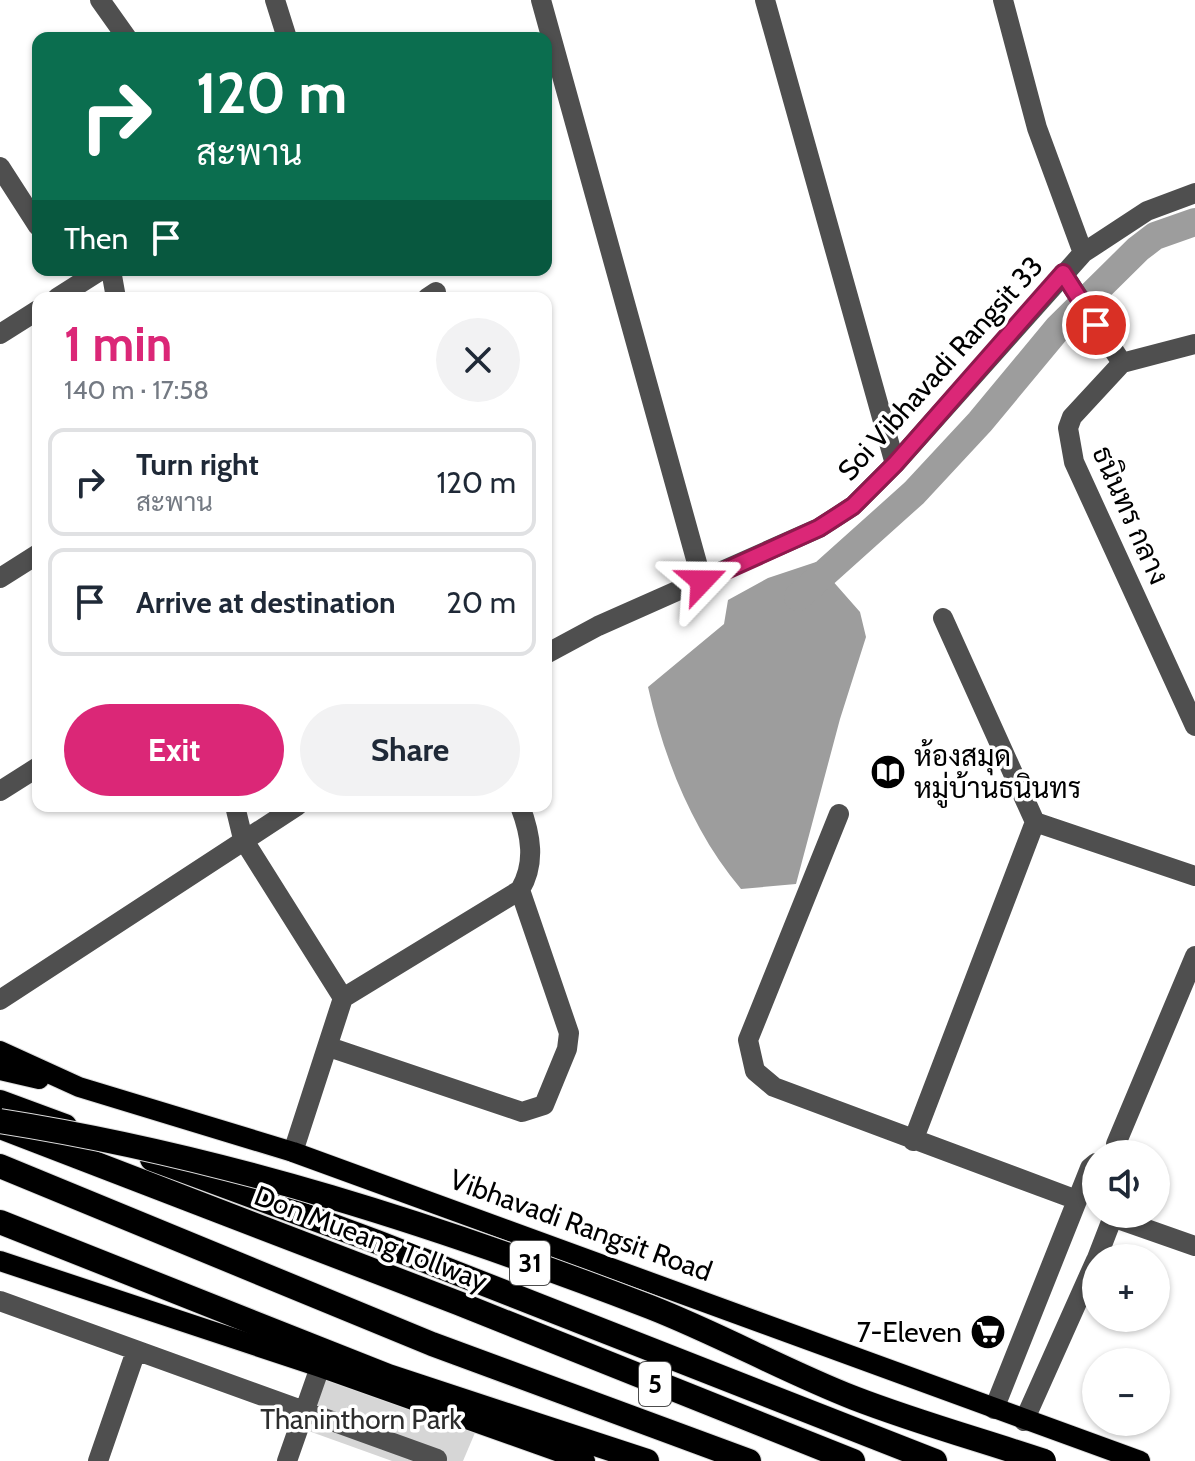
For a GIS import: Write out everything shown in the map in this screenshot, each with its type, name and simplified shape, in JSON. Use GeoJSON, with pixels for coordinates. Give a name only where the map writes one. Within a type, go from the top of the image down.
{"type":"FeatureCollection","features":[{"type":"Feature","properties":{"kind":"highway","name":"31"},"geometry":{"type":"LineString","coordinates":[[0,1102],[391,1248],[935,1461]]}},
{"type":"Feature","properties":{"kind":"highway","name":"31"},"geometry":{"type":"LineString","coordinates":[[0,1124],[96,1136],[272,1178],[466,1240],[653,1309],[854,1398],[1044,1461]]}},
{"type":"Feature","properties":{"kind":"highway","name":"Don Mueang Tollway"},"geometry":{"type":"LineString","coordinates":[[0,1124],[853,1461]]}},
{"type":"Feature","properties":{"kind":"highway","name":"5"},"geometry":{"type":"LineString","coordinates":[[0,1166],[441,1348],[749,1461]]}},
{"type":"Feature","properties":{"kind":"highway"},"geometry":{"type":"LineString","coordinates":[[0,1222],[388,1376],[647,1461]]}},
{"type":"Feature","properties":{"kind":"main road","name":"Vibhavadi Rangsit Road"},"geometry":{"type":"LineString","coordinates":[[0,1051],[79,1087],[293,1152],[1140,1461]]}},
{"type":"Feature","properties":{"kind":"main road"},"geometry":{"type":"LineString","coordinates":[[0,1070],[79,1087]]}},
{"type":"Feature","properties":{"kind":"main road"},"geometry":{"type":"LineString","coordinates":[[0,1261],[320,1367],[560,1457],[585,1461]]}},
{"type":"Feature","properties":{"kind":"street"},"geometry":{"type":"LineString","coordinates":[[100,0],[123,32]]}},
{"type":"Feature","properties":{"kind":"street"},"geometry":{"type":"LineString","coordinates":[[275,0],[285,32]]}},
{"type":"Feature","properties":{"kind":"street"},"geometry":{"type":"LineString","coordinates":[[541,0],[550,32]]}},
{"type":"Feature","properties":{"kind":"street"},"geometry":{"type":"LineString","coordinates":[[765,0],[895,464]]}},
{"type":"Feature","properties":{"kind":"street"},"geometry":{"type":"LineString","coordinates":[[1003,0],[1037,128],[1083,253]]}},
{"type":"Feature","properties":{"kind":"street"},"geometry":{"type":"LineString","coordinates":[[552,40],[702,581]]}},
{"type":"Feature","properties":{"kind":"street"},"geometry":{"type":"LineString","coordinates":[[0,167],[32,217]]}},
{"type":"Feature","properties":{"kind":"street","name":"Soi Vibhavadi Rangsit 33"},"geometry":{"type":"LineString","coordinates":[[552,651],[598,626],[819,528],[853,506],[1068,280],[1083,253],[1147,211],[1195,193]]}},
{"type":"Feature","properties":{"kind":"street"},"geometry":{"type":"LineString","coordinates":[[1068,280],[1122,363],[1195,344]]}},
{"type":"Feature","properties":{"kind":"street"},"geometry":{"type":"LineString","coordinates":[[0,334],[32,314]]}},
{"type":"Feature","properties":{"kind":"street","name":"ธนินทร กลาง"},"geometry":{"type":"LineString","coordinates":[[1122,363],[1072,417],[1068,428],[1069,443],[1074,462],[1195,726]]}},
{"type":"Feature","properties":{"kind":"street"},"geometry":{"type":"LineString","coordinates":[[0,578],[32,558]]}},
{"type":"Feature","properties":{"kind":"street"},"geometry":{"type":"LineString","coordinates":[[913,1141],[1035,822],[943,618]]}},
{"type":"Feature","properties":{"kind":"street"},"geometry":{"type":"LineString","coordinates":[[0,791],[32,771]]}},
{"type":"Feature","properties":{"kind":"street"},"geometry":{"type":"LineString","coordinates":[[236,812],[243,839],[343,998]]}},
{"type":"Feature","properties":{"kind":"street"},"geometry":{"type":"LineString","coordinates":[[0,1000],[287,812]]}},
{"type":"Feature","properties":{"kind":"street"},"geometry":{"type":"LineString","coordinates":[[293,1152],[343,998],[520,890],[530,873],[532,854],[522,812]]}},
{"type":"Feature","properties":{"kind":"street"},"geometry":{"type":"LineString","coordinates":[[839,814],[748,1040],[755,1071],[774,1087],[1077,1200]]}},
{"type":"Feature","properties":{"kind":"street"},"geometry":{"type":"LineString","coordinates":[[1035,822],[1195,876]]}},
{"type":"Feature","properties":{"kind":"street"},"geometry":{"type":"LineString","coordinates":[[329,1047],[522,1112],[544,1105],[567,1049],[569,1033],[520,890]]}},
{"type":"Feature","properties":{"kind":"street"},"geometry":{"type":"LineString","coordinates":[[1118,1140],[1195,956]]}},
{"type":"Feature","properties":{"kind":"street"},"geometry":{"type":"LineString","coordinates":[[994,1409],[1082,1188]]}},
{"type":"Feature","properties":{"kind":"street"},"geometry":{"type":"LineString","coordinates":[[1146,1228],[1195,1246]]}},
{"type":"Feature","properties":{"kind":"street"},"geometry":{"type":"LineString","coordinates":[[1024,1421],[1082,1290]]}},
{"type":"Feature","properties":{"kind":"street"},"geometry":{"type":"LineString","coordinates":[[0,1301],[437,1459]]}},
{"type":"Feature","properties":{"kind":"street"},"geometry":{"type":"LineString","coordinates":[[98,1461],[136,1351]]}},
{"type":"Feature","properties":{"kind":"street"},"geometry":{"type":"LineString","coordinates":[[287,1461],[320,1367]]}},
{"type":"Feature","properties":{"kind":"green space","name":"Thaninthorn Park"},"geometry":{"type":"Polygon","coordinates":[[[319,1375],[477,1428],[463,1461],[392,1461],[303,1429],[319,1375]]]}},
{"type":"Feature","properties":{"kind":"shaded area"},"geometry":{"type":"Polygon","coordinates":[[[816,562],[860,612],[866,637],[840,719],[796,884],[741,889],[708,844],[682,794],[648,687],[724,624],[728,600],[768,578],[816,562]]]}},
{"type":"Feature","properties":{"kind":"waterway"},"geometry":{"type":"LineString","coordinates":[[798,597],[914,493],[980,422],[1058,328],[1138,249],[1155,236],[1195,222]]}},
{"type":"Feature","properties":{"kind":"place","name":"ห้องสมุด หมู่บ้านธนินทร"},"geometry":{"type":"Point","coordinates":[888,772]}},
{"type":"Feature","properties":{"kind":"place","name":"7-Eleven"},"geometry":{"type":"Point","coordinates":[988,1332]}},
{"type":"Feature","properties":{"kind":"route"},"geometry":{"type":"LineString","coordinates":[[702,581],[819,528],[853,506],[895,464],[1063,273],[1096,325]]}}]}
